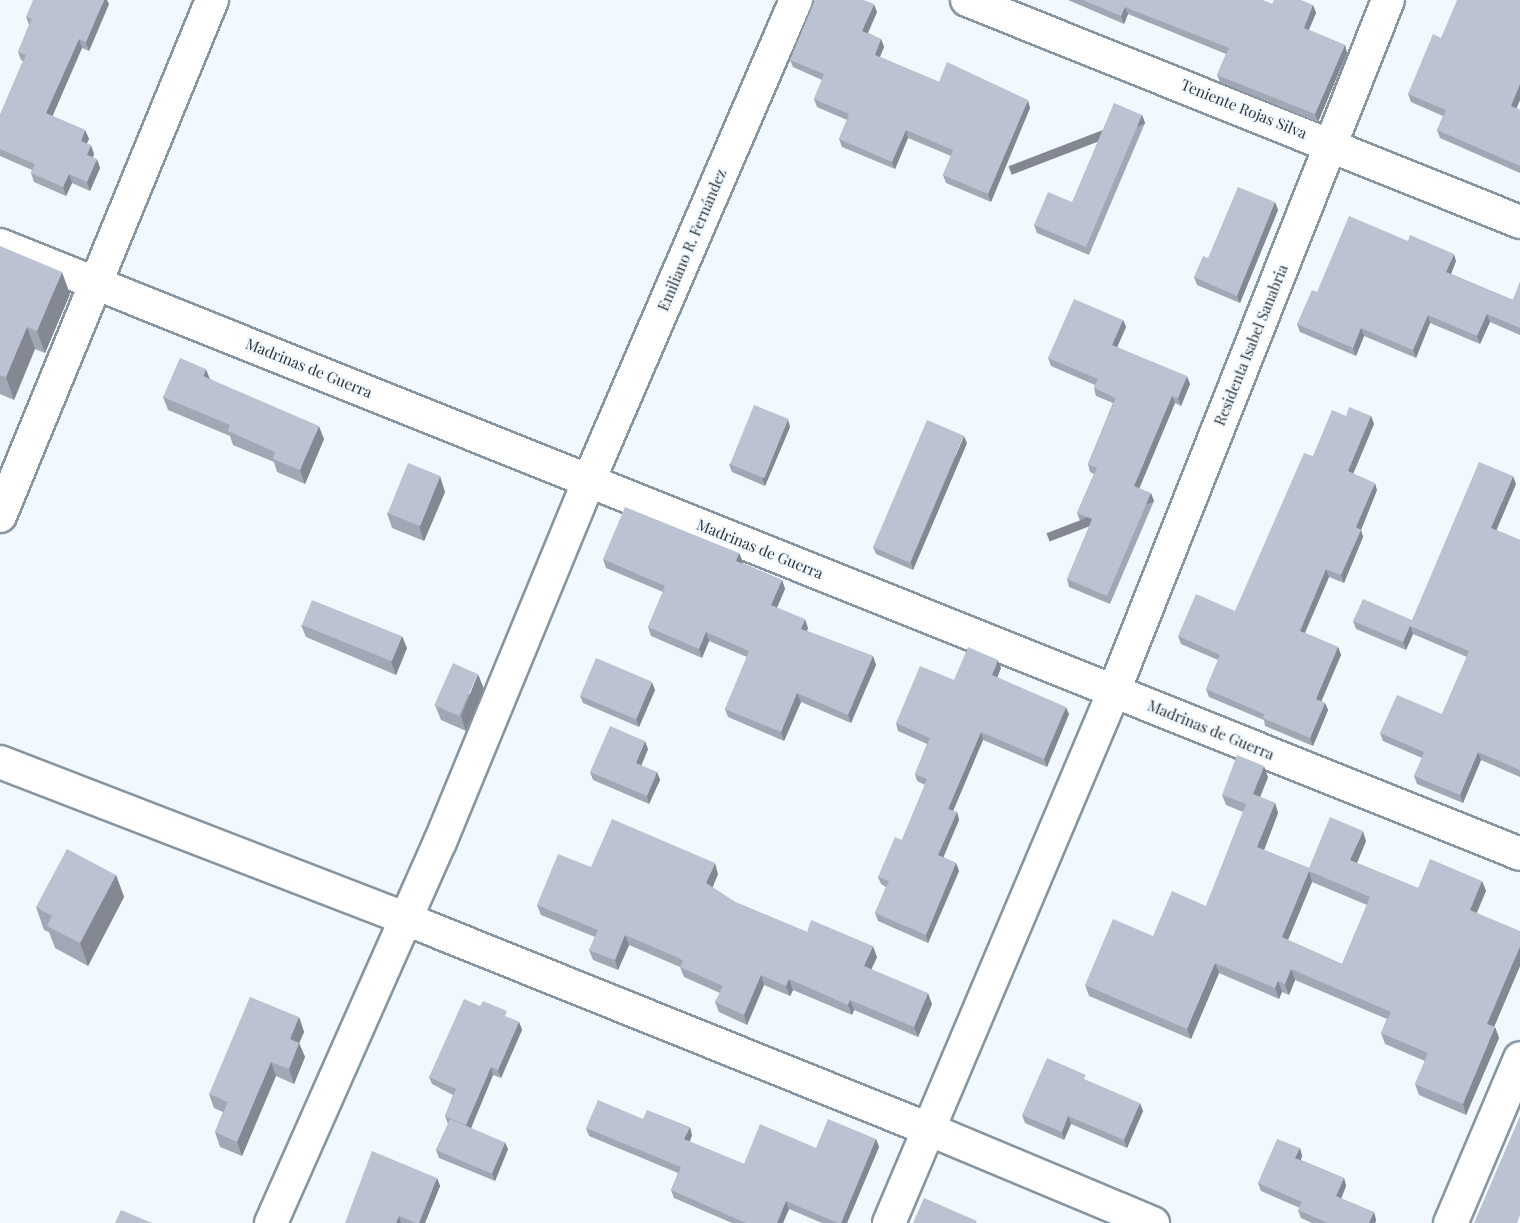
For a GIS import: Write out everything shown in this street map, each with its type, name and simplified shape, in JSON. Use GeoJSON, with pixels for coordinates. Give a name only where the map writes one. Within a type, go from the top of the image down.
{"type":"FeatureCollection","features":[{"type":"Feature","properties":{"kind":"street"},"geometry":{"type":"LineString","coordinates":[[0,516],[212,0]]}},
{"type":"Feature","properties":{"kind":"street","name":"Emiliano R. Fernández"},"geometry":{"type":"LineString","coordinates":[[271,1223],[406,919],[588,480],[796,0]]}},
{"type":"Feature","properties":{"kind":"street","name":"Teniente Rojas Silva"},"geometry":{"type":"LineString","coordinates":[[967,0],[1331,144],[1520,222]]}},
{"type":"Feature","properties":{"kind":"street","name":"Residenta Isabel Sanabria"},"geometry":{"type":"LineString","coordinates":[[889,1223],[1114,691],[1388,0]]}},
{"type":"Feature","properties":{"kind":"street","name":"Madrinas de Guerra"},"geometry":{"type":"LineString","coordinates":[[0,245],[1520,854]]}},
{"type":"Feature","properties":{"kind":"street"},"geometry":{"type":"LineString","coordinates":[[0,762],[406,919],[928,1129],[1153,1223]]}},
{"type":"Feature","properties":{"kind":"street"},"geometry":{"type":"LineString","coordinates":[[1450,1223],[1520,1058]]}},
{"type":"Feature","properties":{"kind":"building"},"geometry":{"type":"Polygon","coordinates":[[[33,0],[104,0],[86,42],[79,39],[46,113],[85,130],[81,141],[91,145],[87,155],[97,159],[87,182],[69,174],[63,187],[31,173],[35,164],[0,149],[0,115],[26,55],[18,52],[32,19],[26,17],[33,0]]]}},
{"type":"Feature","properties":{"kind":"building"},"geometry":{"type":"Polygon","coordinates":[[[815,0],[864,0],[874,4],[862,31],[881,39],[875,55],[939,82],[947,62],[1028,100],[988,194],[943,175],[953,150],[906,130],[892,162],[839,139],[849,114],[814,99],[824,74],[790,60],[815,0]]]}},
{"type":"Feature","properties":{"kind":"building"},"geometry":{"type":"Polygon","coordinates":[[[1083,0],[1262,0],[1272,4],[1274,0],[1301,0],[1313,5],[1304,28],[1345,45],[1315,114],[1217,75],[1229,48],[1125,7],[1121,16],[1083,0]]]}},
{"type":"Feature","properties":{"kind":"building"},"geometry":{"type":"Polygon","coordinates":[[[1457,0],[1520,0],[1520,84],[1511,106],[1520,110],[1520,166],[1437,130],[1446,110],[1408,94],[1433,34],[1441,38],[1457,0]]]}},
{"type":"Feature","properties":{"kind":"building"},"geometry":{"type":"Polygon","coordinates":[[[1114,103],[1142,115],[1086,247],[1034,225],[1048,192],[1072,202],[1114,103]]]}},
{"type":"Feature","properties":{"kind":"building"},"geometry":{"type":"Polygon","coordinates":[[[1238,187],[1275,202],[1237,296],[1194,277],[1203,256],[1208,258],[1238,187]]]}},
{"type":"Feature","properties":{"kind":"building"},"geometry":{"type":"Polygon","coordinates":[[[1349,216],[1408,241],[1410,235],[1454,254],[1446,272],[1513,300],[1520,282],[1520,328],[1487,314],[1477,336],[1428,315],[1413,350],[1361,328],[1353,348],[1297,324],[1312,290],[1317,292],[1349,216]]]}},
{"type":"Feature","properties":{"kind":"building"},"geometry":{"type":"Polygon","coordinates":[[[0,246],[62,272],[37,331],[27,327],[6,377],[0,375],[0,246]]]}},
{"type":"Feature","properties":{"kind":"building"},"geometry":{"type":"Polygon","coordinates":[[[1074,299],[1123,320],[1112,345],[1187,376],[1178,398],[1172,396],[1134,486],[1151,493],[1107,596],[1067,579],[1092,519],[1077,513],[1097,468],[1088,464],[1116,398],[1094,388],[1098,379],[1048,358],[1074,299]]]}},
{"type":"Feature","properties":{"kind":"building"},"geometry":{"type":"Polygon","coordinates":[[[180,358],[206,369],[203,376],[319,426],[300,470],[273,459],[275,452],[228,431],[230,425],[163,397],[180,358]]]}},
{"type":"Feature","properties":{"kind":"building"},"geometry":{"type":"Polygon","coordinates":[[[754,405],[788,419],[764,478],[730,464],[754,405]]]}},
{"type":"Feature","properties":{"kind":"building"},"geometry":{"type":"Polygon","coordinates":[[[1349,407],[1371,416],[1348,471],[1375,483],[1356,527],[1361,530],[1341,575],[1326,569],[1300,631],[1338,647],[1316,699],[1325,703],[1310,738],[1263,718],[1264,714],[1206,689],[1220,655],[1178,636],[1196,594],[1235,611],[1304,453],[1313,456],[1332,410],[1346,416],[1349,407]]]}},
{"type":"Feature","properties":{"kind":"building"},"geometry":{"type":"Polygon","coordinates":[[[927,420],[964,436],[910,563],[873,547],[927,420]]]}},
{"type":"Feature","properties":{"kind":"building"},"geometry":{"type":"Polygon","coordinates":[[[1479,462],[1513,476],[1491,528],[1520,540],[1520,770],[1478,752],[1460,795],[1414,776],[1424,752],[1380,733],[1397,695],[1442,714],[1469,651],[1410,626],[1403,642],[1353,621],[1363,599],[1412,620],[1479,462]]]}},
{"type":"Feature","properties":{"kind":"building"},"geometry":{"type":"Polygon","coordinates":[[[408,463],[440,476],[420,526],[388,513],[408,463]]]}},
{"type":"Feature","properties":{"kind":"building"},"geometry":{"type":"Polygon","coordinates":[[[625,507],[739,553],[736,561],[782,580],[771,605],[805,619],[801,629],[873,656],[848,715],[797,693],[781,732],[725,709],[749,651],[706,632],[699,649],[648,627],[665,586],[603,559],[625,507]]]}},
{"type":"Feature","properties":{"kind":"building"},"geometry":{"type":"Polygon","coordinates":[[[312,600],[402,636],[392,661],[302,625],[312,600]]]}},
{"type":"Feature","properties":{"kind":"building"},"geometry":{"type":"Polygon","coordinates":[[[968,647],[998,660],[992,675],[1066,707],[1044,759],[981,732],[948,809],[957,812],[938,855],[956,863],[926,935],[875,913],[889,881],[878,877],[895,837],[902,840],[927,779],[915,774],[930,738],[896,723],[920,666],[954,680],[968,647]]]}},
{"type":"Feature","properties":{"kind":"building"},"geometry":{"type":"Polygon","coordinates":[[[596,658],[652,682],[636,720],[580,696],[596,658]]]}},
{"type":"Feature","properties":{"kind":"building"},"geometry":{"type":"Polygon","coordinates":[[[453,663],[478,674],[459,716],[434,705],[453,663]]]}},
{"type":"Feature","properties":{"kind":"building"},"geometry":{"type":"Polygon","coordinates":[[[610,726],[645,741],[636,763],[657,772],[647,796],[590,772],[610,726]]]}},
{"type":"Feature","properties":{"kind":"building"},"geometry":{"type":"Polygon","coordinates":[[[1237,755],[1264,766],[1253,794],[1275,803],[1257,847],[1309,868],[1330,817],[1363,831],[1350,860],[1418,888],[1430,859],[1482,881],[1470,910],[1520,931],[1520,946],[1487,1024],[1495,1027],[1463,1104],[1415,1084],[1428,1053],[1381,1033],[1391,1012],[1291,969],[1285,984],[1278,981],[1275,988],[1215,963],[1187,1029],[1085,985],[1113,919],[1153,936],[1172,891],[1206,906],[1246,804],[1222,795],[1237,755]],[[1309,871],[1282,937],[1342,964],[1370,897],[1309,871]]]}},
{"type":"Feature","properties":{"kind":"building"},"geometry":{"type":"Polygon","coordinates":[[[612,819],[715,863],[706,883],[735,902],[807,932],[811,920],[873,946],[864,966],[928,993],[914,1027],[850,1000],[848,1005],[789,979],[786,986],[761,975],[744,1015],[715,1002],[723,986],[680,967],[683,961],[679,958],[625,935],[615,960],[589,950],[598,930],[537,905],[558,854],[591,867],[612,819]]]}},
{"type":"Feature","properties":{"kind":"building"},"geometry":{"type":"Polygon","coordinates":[[[67,849],[116,875],[80,943],[47,926],[52,916],[36,907],[67,849]]]}},
{"type":"Feature","properties":{"kind":"building"},"geometry":{"type":"Polygon","coordinates":[[[250,997],[299,1017],[290,1039],[299,1043],[289,1069],[271,1062],[237,1142],[215,1132],[228,1102],[209,1094],[250,997]]]}},
{"type":"Feature","properties":{"kind":"building"},"geometry":{"type":"Polygon","coordinates":[[[464,999],[480,1006],[483,1001],[507,1011],[505,1016],[519,1022],[498,1070],[491,1067],[466,1125],[445,1116],[456,1089],[429,1077],[464,999]]]}},
{"type":"Feature","properties":{"kind":"building"},"geometry":{"type":"Polygon","coordinates":[[[1047,1058],[1086,1075],[1084,1079],[1140,1103],[1124,1140],[1068,1116],[1062,1132],[1022,1115],[1047,1058]]]}},
{"type":"Feature","properties":{"kind":"building"},"geometry":{"type":"Polygon","coordinates":[[[598,1100],[643,1119],[647,1110],[690,1127],[684,1139],[744,1164],[760,1124],[816,1148],[828,1119],[876,1139],[841,1223],[786,1201],[777,1223],[746,1223],[671,1190],[681,1167],[586,1128],[598,1100]]]}},
{"type":"Feature","properties":{"kind":"building"},"geometry":{"type":"Polygon","coordinates":[[[1520,1116],[1520,1215],[1517,1223],[1474,1223],[1520,1116]]]}},
{"type":"Feature","properties":{"kind":"building"},"geometry":{"type":"Polygon","coordinates":[[[450,1119],[505,1142],[492,1174],[437,1150],[450,1119]]]}},
{"type":"Feature","properties":{"kind":"building"},"geometry":{"type":"Polygon","coordinates":[[[1277,1139],[1300,1148],[1295,1158],[1344,1178],[1336,1196],[1374,1212],[1369,1223],[1328,1223],[1298,1210],[1302,1202],[1258,1183],[1277,1139]]]}},
{"type":"Feature","properties":{"kind":"building"},"geometry":{"type":"Polygon","coordinates":[[[372,1151],[437,1178],[419,1223],[399,1216],[396,1223],[345,1223],[372,1151]]]}},
{"type":"Feature","properties":{"kind":"building"},"geometry":{"type":"Polygon","coordinates":[[[924,1198],[977,1221],[976,1223],[913,1223],[924,1198]]]}},
{"type":"Feature","properties":{"kind":"building"},"geometry":{"type":"Polygon","coordinates":[[[121,1210],[152,1223],[115,1223],[121,1210]]]}}]}
